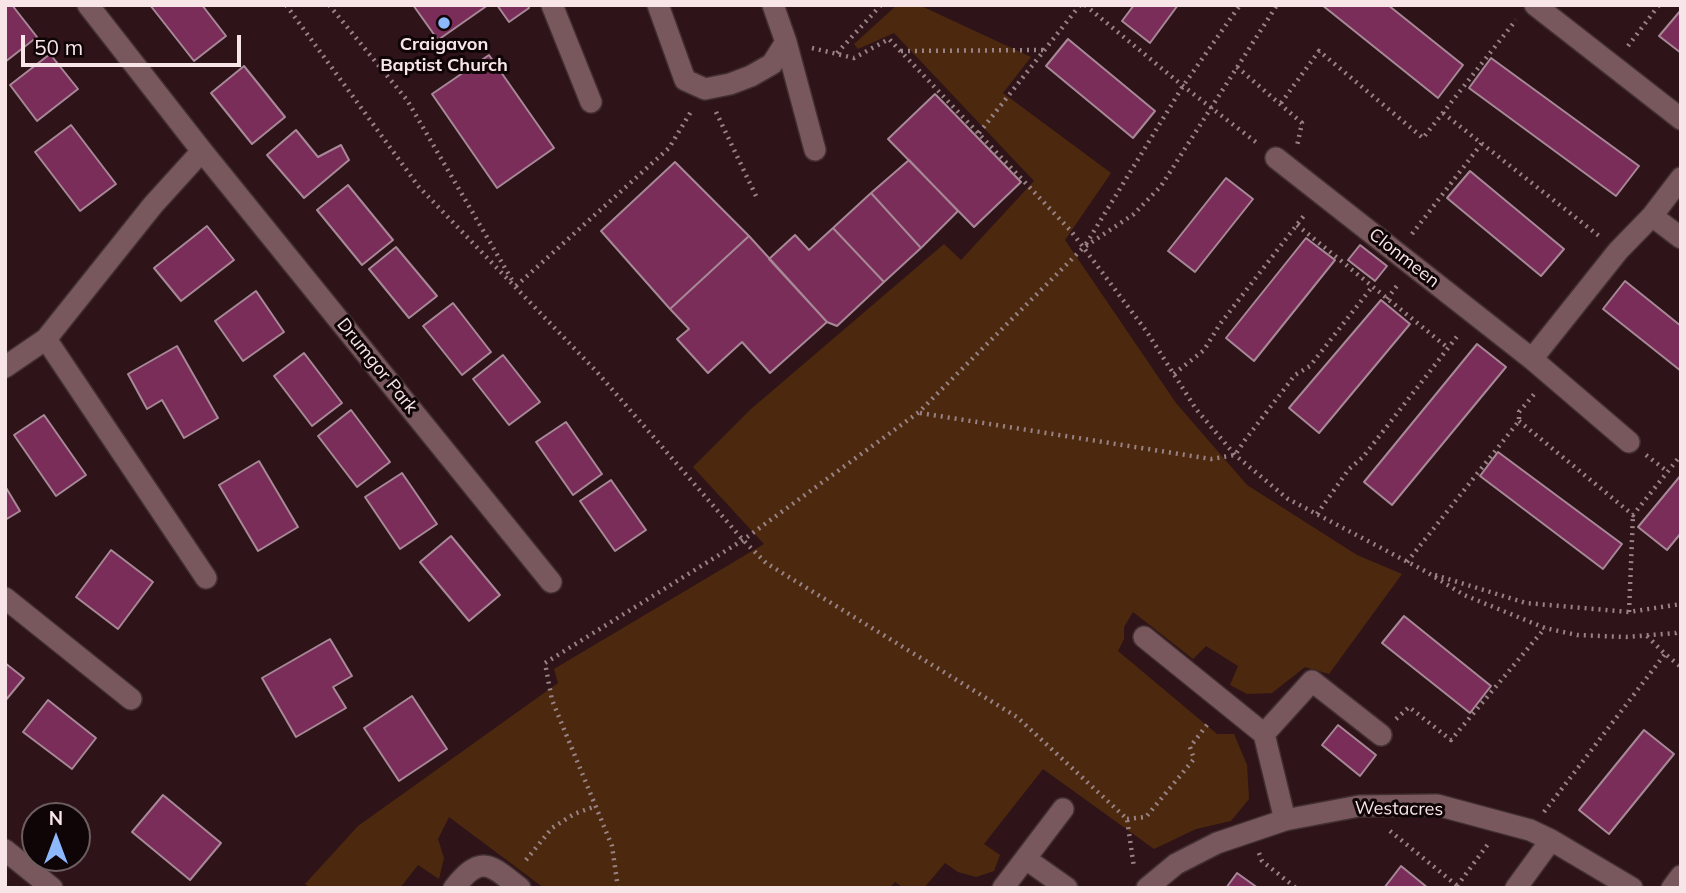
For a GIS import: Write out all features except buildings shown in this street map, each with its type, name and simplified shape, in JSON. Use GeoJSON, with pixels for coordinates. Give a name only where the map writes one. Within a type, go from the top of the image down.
{"type":"FeatureCollection","features":[{"type":"Feature","properties":{"kind":"street","name":"Drumgor Park"},"geometry":{"type":"LineString","coordinates":[[88,5],[202,151],[551,582]]}},
{"type":"Feature","properties":{"kind":"street"},"geometry":{"type":"LineString","coordinates":[[552,5],[591,102]]}},
{"type":"Feature","properties":{"kind":"street"},"geometry":{"type":"LineString","coordinates":[[658,5],[685,80],[705,89],[730,84],[772,64],[786,42]]}},
{"type":"Feature","properties":{"kind":"street"},"geometry":{"type":"LineString","coordinates":[[773,5],[786,42],[815,150]]}},
{"type":"Feature","properties":{"kind":"street"},"geometry":{"type":"LineString","coordinates":[[1527,11],[1613,66],[1681,119]]}},
{"type":"Feature","properties":{"kind":"street"},"geometry":{"type":"LineString","coordinates":[[5,367],[46,339],[153,205],[202,151]]}},
{"type":"Feature","properties":{"kind":"street","name":"Clonmeen"},"geometry":{"type":"LineString","coordinates":[[1284,164],[1532,359],[1629,442]]}},
{"type":"Feature","properties":{"kind":"street"},"geometry":{"type":"LineString","coordinates":[[1532,359],[1618,251],[1652,216],[1681,178]]}},
{"type":"Feature","properties":{"kind":"street"},"geometry":{"type":"LineString","coordinates":[[1652,216],[1681,238]]}},
{"type":"Feature","properties":{"kind":"street"},"geometry":{"type":"LineString","coordinates":[[46,339],[206,578]]}},
{"type":"Feature","properties":{"kind":"street"},"geometry":{"type":"LineString","coordinates":[[5,598],[131,699]]}},
{"type":"Feature","properties":{"kind":"street"},"geometry":{"type":"LineString","coordinates":[[1144,637],[1264,734],[1285,820]]}},
{"type":"Feature","properties":{"kind":"street"},"geometry":{"type":"LineString","coordinates":[[1264,734],[1312,681],[1381,735]]}},
{"type":"Feature","properties":{"kind":"street","name":"Westacres"},"geometry":{"type":"LineString","coordinates":[[1141,881],[1217,843],[1285,820],[1359,806],[1437,805],[1530,830],[1632,888]]}},
{"type":"Feature","properties":{"kind":"street"},"geometry":{"type":"LineString","coordinates":[[1003,888],[1063,809]]}},
{"type":"Feature","properties":{"kind":"street"},"geometry":{"type":"LineString","coordinates":[[1516,888],[1551,840]]}},
{"type":"Feature","properties":{"kind":"street"},"geometry":{"type":"LineString","coordinates":[[5,850],[52,888]]}},
{"type":"Feature","properties":{"kind":"street"},"geometry":{"type":"LineString","coordinates":[[1026,859],[1067,888]]}},
{"type":"Feature","properties":{"kind":"street"},"geometry":{"type":"LineString","coordinates":[[454,888],[471,869],[481,866],[493,868],[515,884]]}},
{"type":"Feature","properties":{"kind":"street"},"geometry":{"type":"LineString","coordinates":[[1672,888],[1681,876]]}},
{"type":"Feature","properties":{"kind":"path"},"geometry":{"type":"LineString","coordinates":[[286,5],[419,187],[597,372],[743,540],[766,563],[1017,717],[1127,819],[1141,881]]}},
{"type":"Feature","properties":{"kind":"path"},"geometry":{"type":"LineString","coordinates":[[329,5],[407,100],[516,286]]}},
{"type":"Feature","properties":{"kind":"path"},"geometry":{"type":"LineString","coordinates":[[837,54],[881,5]]}},
{"type":"Feature","properties":{"kind":"path"},"geometry":{"type":"LineString","coordinates":[[979,133],[1083,5],[1284,164],[1302,122],[1237,67]]}},
{"type":"Feature","properties":{"kind":"path"},"geometry":{"type":"LineString","coordinates":[[1083,248],[1183,86],[1240,5]]}},
{"type":"Feature","properties":{"kind":"path"},"geometry":{"type":"LineString","coordinates":[[618,888],[612,846],[552,701],[545,663],[743,540],[919,412],[1083,248],[1134,214],[1161,186],[1277,5]]}},
{"type":"Feature","properties":{"kind":"path"},"geometry":{"type":"LineString","coordinates":[[1613,66],[1659,5]]}},
{"type":"Feature","properties":{"kind":"path"},"geometry":{"type":"LineString","coordinates":[[1281,103],[1319,51],[1423,138],[1527,11]]}},
{"type":"Feature","properties":{"kind":"path"},"geometry":{"type":"LineString","coordinates":[[786,42],[853,58],[889,39],[1071,230],[1147,332],[1196,409],[1236,456],[1288,499],[1425,571],[1464,595],[1545,628],[1577,635],[1626,637],[1676,634],[1681,631]]}},
{"type":"Feature","properties":{"kind":"path"},"geometry":{"type":"LineString","coordinates":[[901,51],[1045,50]]}},
{"type":"Feature","properties":{"kind":"path"},"geometry":{"type":"LineString","coordinates":[[516,286],[669,148],[705,89]]}},
{"type":"Feature","properties":{"kind":"path"},"geometry":{"type":"LineString","coordinates":[[705,89],[756,196]]}},
{"type":"Feature","properties":{"kind":"path"},"geometry":{"type":"LineString","coordinates":[[1443,113],[1618,251]]}},
{"type":"Feature","properties":{"kind":"path"},"geometry":{"type":"LineString","coordinates":[[1398,254],[1482,143]]}},
{"type":"Feature","properties":{"kind":"path"},"geometry":{"type":"LineString","coordinates":[[1174,374],[1204,350],[1220,324],[1321,193]]}},
{"type":"Feature","properties":{"kind":"path"},"geometry":{"type":"LineString","coordinates":[[1297,225],[1448,348]]}},
{"type":"Feature","properties":{"kind":"path"},"geometry":{"type":"LineString","coordinates":[[1236,456],[1245,440],[1295,375],[1310,366],[1372,287]]}},
{"type":"Feature","properties":{"kind":"path"},"geometry":{"type":"LineString","coordinates":[[1317,514],[1349,469],[1363,457],[1474,314]]}},
{"type":"Feature","properties":{"kind":"path"},"geometry":{"type":"LineString","coordinates":[[1407,562],[1519,421],[1519,412],[1550,376]]}},
{"type":"Feature","properties":{"kind":"path"},"geometry":{"type":"LineString","coordinates":[[919,412],[1211,459],[1236,456]]}},
{"type":"Feature","properties":{"kind":"path"},"geometry":{"type":"LineString","coordinates":[[1519,421],[1633,515]]}},
{"type":"Feature","properties":{"kind":"path"},"geometry":{"type":"LineString","coordinates":[[1629,612],[1633,515],[1681,456]]}},
{"type":"Feature","properties":{"kind":"path"},"geometry":{"type":"LineString","coordinates":[[1425,571],[1526,603],[1629,612],[1681,604]]}},
{"type":"Feature","properties":{"kind":"path"},"geometry":{"type":"LineString","coordinates":[[1381,735],[1409,707],[1451,740],[1545,628]]}},
{"type":"Feature","properties":{"kind":"path"},"geometry":{"type":"LineString","coordinates":[[1647,635],[1681,667]]}},
{"type":"Feature","properties":{"kind":"path"},"geometry":{"type":"LineString","coordinates":[[1530,830],[1665,654]]}},
{"type":"Feature","properties":{"kind":"path"},"geometry":{"type":"LineString","coordinates":[[1127,819],[1146,817],[1194,759],[1190,747],[1224,702]]}},
{"type":"Feature","properties":{"kind":"path"},"geometry":{"type":"LineString","coordinates":[[515,884],[552,828],[574,814],[596,806]]}},
{"type":"Feature","properties":{"kind":"path"},"geometry":{"type":"LineString","coordinates":[[1359,806],[1459,887],[1503,823]]}},
{"type":"Feature","properties":{"kind":"path"},"geometry":{"type":"LineString","coordinates":[[1262,861],[1296,888]]}},
{"type":"Feature","properties":{"kind":"shaded area"},"geometry":{"type":"Polygon","coordinates":[[[897,5],[919,5],[1031,57],[1003,93],[1111,173],[1065,240],[1176,403],[1247,485],[1357,555],[1402,574],[1329,674],[1305,667],[1272,693],[1247,694],[1230,685],[1238,666],[1206,646],[1193,659],[1133,612],[1124,627],[1124,639],[1118,651],[1217,734],[1234,734],[1247,765],[1249,799],[1231,821],[1196,829],[1154,849],[1043,769],[984,844],[1000,855],[994,871],[976,877],[958,872],[945,863],[924,888],[904,888],[895,882],[889,888],[544,888],[449,817],[438,839],[444,858],[439,879],[418,865],[400,888],[310,888],[305,884],[358,826],[558,683],[554,669],[764,544],[693,467],[751,409],[944,244],[961,260],[1034,181],[894,33],[858,49],[854,44],[897,5]]]}},
{"type":"Feature","properties":{"kind":"place","name":"Craigavon Baptist Church"},"geometry":{"type":"Point","coordinates":[444,23]}}]}
